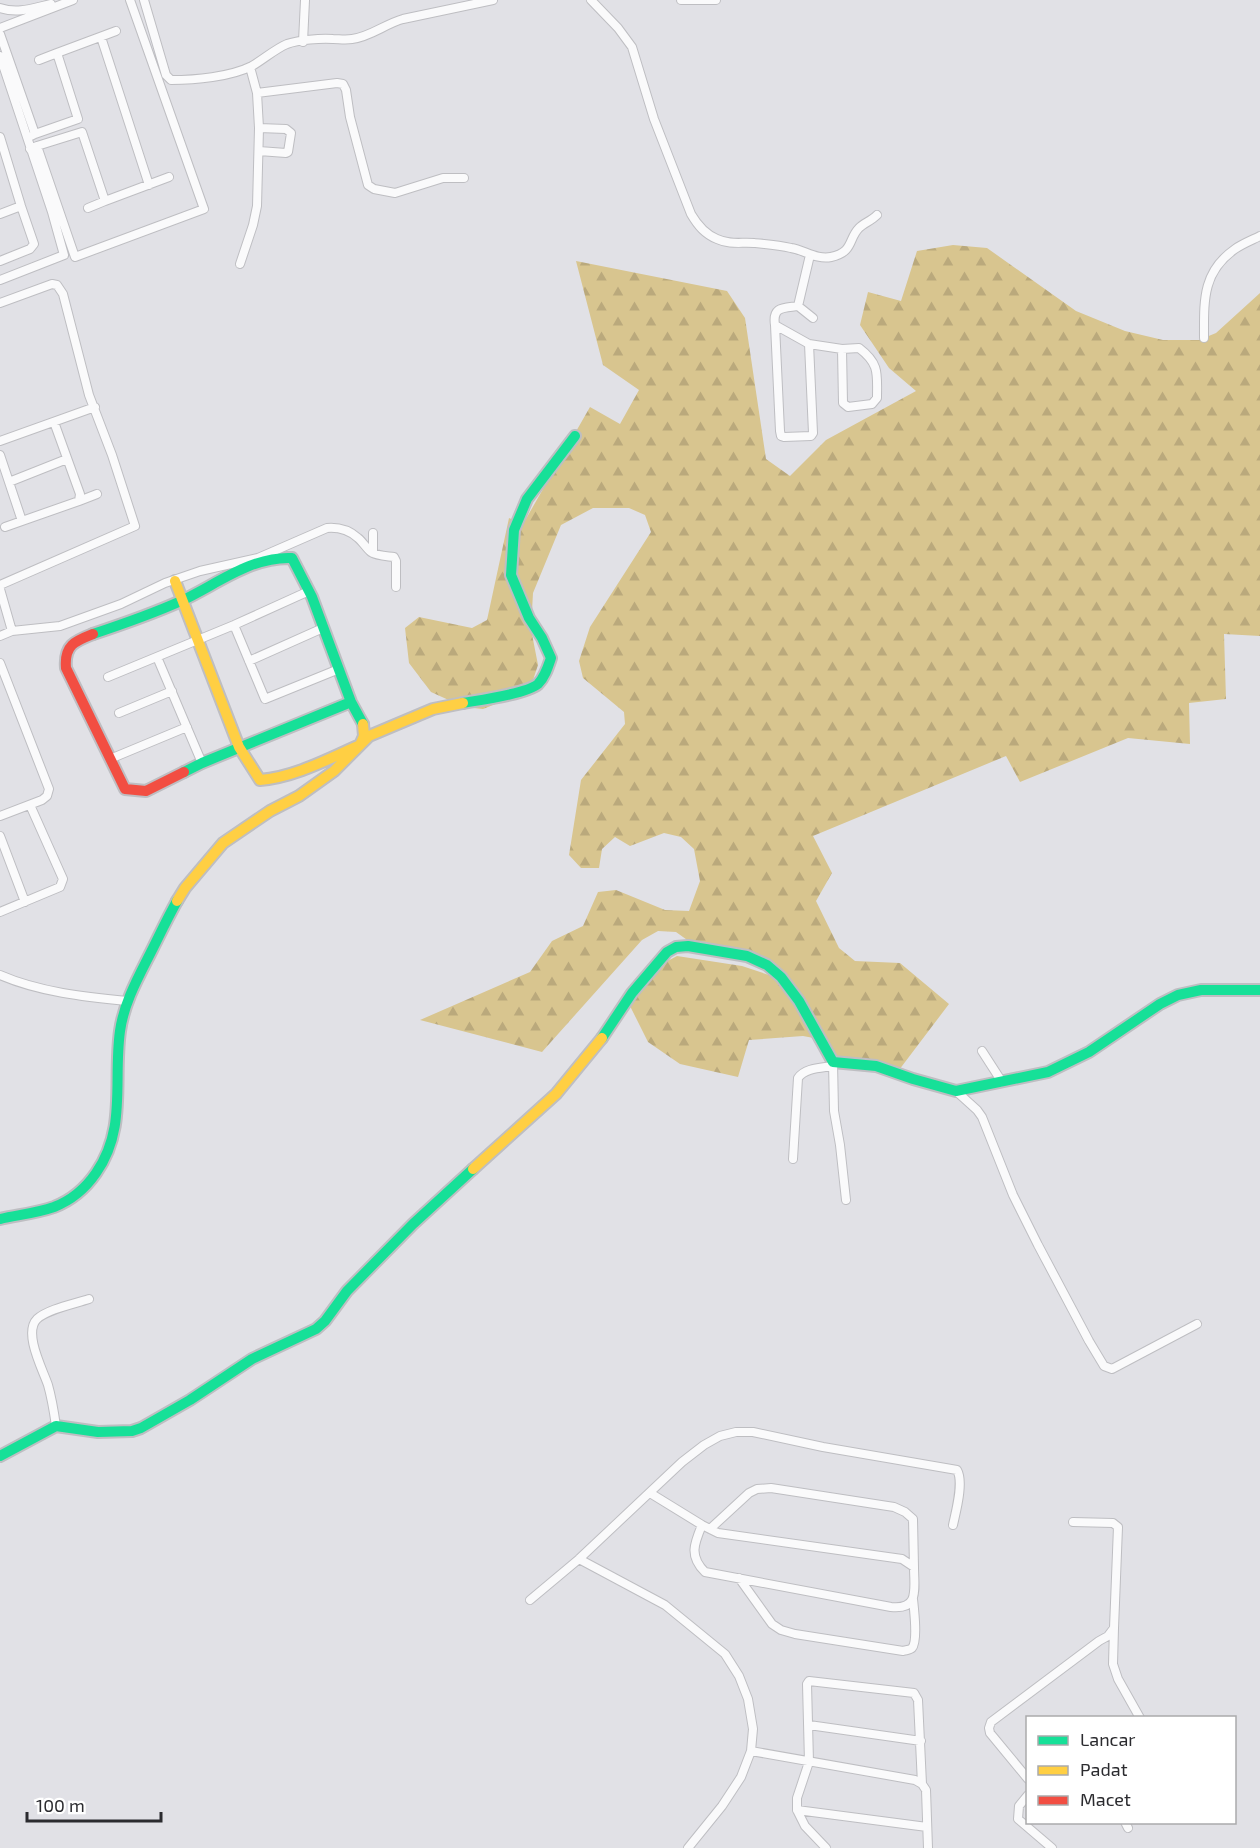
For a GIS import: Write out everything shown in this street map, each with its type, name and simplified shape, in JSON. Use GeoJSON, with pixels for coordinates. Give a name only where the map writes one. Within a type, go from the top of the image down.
{"type":"FeatureCollection","features":[{"type":"Feature","properties":{"kind":"street"},"geometry":{"type":"LineString","coordinates":[[0,8],[19,11],[64,0]]}},
{"type":"Feature","properties":{"kind":"street"},"geometry":{"type":"LineString","coordinates":[[0,28],[73,0]]}},
{"type":"Feature","properties":{"kind":"street"},"geometry":{"type":"LineString","coordinates":[[34,147],[75,257],[204,209],[130,0]]}},
{"type":"Feature","properties":{"kind":"street"},"geometry":{"type":"LineString","coordinates":[[144,0],[157,41],[161,63],[171,80],[225,74],[250,67],[288,44],[363,37],[403,19],[493,0]]}},
{"type":"Feature","properties":{"kind":"street"},"geometry":{"type":"LineString","coordinates":[[303,42],[305,0]]}},
{"type":"Feature","properties":{"kind":"street"},"geometry":{"type":"LineString","coordinates":[[591,0],[618,28],[632,47],[654,118],[691,214],[700,228],[716,239],[727,242],[793,248],[810,255],[831,257],[850,247],[860,226],[871,222],[877,215]]}},
{"type":"Feature","properties":{"kind":"street"},"geometry":{"type":"LineString","coordinates":[[681,0],[716,0]]}},
{"type":"Feature","properties":{"kind":"street"},"geometry":{"type":"LineString","coordinates":[[39,60],[116,31]]}},
{"type":"Feature","properties":{"kind":"street"},"geometry":{"type":"LineString","coordinates":[[0,34],[34,134],[34,147],[64,255],[0,280]]}},
{"type":"Feature","properties":{"kind":"street"},"geometry":{"type":"LineString","coordinates":[[101,37],[149,185]]}},
{"type":"Feature","properties":{"kind":"street"},"geometry":{"type":"LineString","coordinates":[[57,53],[105,201]]}},
{"type":"Feature","properties":{"kind":"street"},"geometry":{"type":"LineString","coordinates":[[0,56],[34,134],[47,142]]}},
{"type":"Feature","properties":{"kind":"street"},"geometry":{"type":"LineString","coordinates":[[240,264],[256,214],[259,128],[257,93],[250,67]]}},
{"type":"Feature","properties":{"kind":"street"},"geometry":{"type":"LineString","coordinates":[[257,93],[343,84],[370,188],[395,193],[443,178],[464,178]]}},
{"type":"Feature","properties":{"kind":"street"},"geometry":{"type":"LineString","coordinates":[[34,134],[78,119]]}},
{"type":"Feature","properties":{"kind":"street"},"geometry":{"type":"LineString","coordinates":[[259,128],[286,129],[291,133],[290,150],[287,153],[259,151]]}},
{"type":"Feature","properties":{"kind":"street"},"geometry":{"type":"LineString","coordinates":[[34,147],[82,132]]}},
{"type":"Feature","properties":{"kind":"street"},"geometry":{"type":"LineString","coordinates":[[0,138],[33,236],[33,246],[30,249],[0,261]]}},
{"type":"Feature","properties":{"kind":"street"},"geometry":{"type":"LineString","coordinates":[[88,208],[169,177]]}},
{"type":"Feature","properties":{"kind":"street"},"geometry":{"type":"LineString","coordinates":[[0,214],[21,206]]}},
{"type":"Feature","properties":{"kind":"street"},"geometry":{"type":"LineString","coordinates":[[1204,338],[1204,309],[1212,272],[1235,249],[1260,236]]}},
{"type":"Feature","properties":{"kind":"street"},"geometry":{"type":"LineString","coordinates":[[798,306],[810,255]]}},
{"type":"Feature","properties":{"kind":"street"},"geometry":{"type":"LineString","coordinates":[[0,303],[52,284],[57,285],[63,294],[83,373],[135,526],[0,587],[12,631]]}},
{"type":"Feature","properties":{"kind":"street"},"geometry":{"type":"LineString","coordinates":[[809,344],[813,433],[805,437],[784,437],[781,436],[780,431],[774,317],[781,309],[798,306],[813,318]]}},
{"type":"Feature","properties":{"kind":"street"},"geometry":{"type":"LineString","coordinates":[[775,325],[809,344],[842,349],[859,348],[878,370],[877,398],[872,404],[848,407],[843,403],[842,349]]}},
{"type":"Feature","properties":{"kind":"street"},"geometry":{"type":"LineString","coordinates":[[0,441],[94,407]]}},
{"type":"Feature","properties":{"kind":"street"},"geometry":{"type":"LineString","coordinates":[[54,422],[80,494],[79,501]]}},
{"type":"Feature","properties":{"kind":"street"},"geometry":{"type":"LineString","coordinates":[[0,1219],[53,1207],[68,1200],[90,1182],[102,1165],[110,1150],[116,1128],[120,1029],[127,1001],[174,906],[185,888],[223,843],[334,771],[369,736],[433,710],[514,693],[537,685],[546,673],[550,658],[542,638],[529,618],[511,575],[514,530],[527,499],[575,436]]}},
{"type":"Feature","properties":{"kind":"street"},"geometry":{"type":"LineString","coordinates":[[0,455],[22,521]]}},
{"type":"Feature","properties":{"kind":"street"},"geometry":{"type":"LineString","coordinates":[[9,482],[67,459]]}},
{"type":"Feature","properties":{"kind":"street"},"geometry":{"type":"LineString","coordinates":[[4,527],[97,494]]}},
{"type":"Feature","properties":{"kind":"street"},"geometry":{"type":"LineString","coordinates":[[0,636],[12,631],[60,626],[122,604],[165,583],[258,558],[327,528],[346,530],[358,538],[373,554],[395,558],[396,587]]}},
{"type":"Feature","properties":{"kind":"street"},"geometry":{"type":"LineString","coordinates":[[373,533],[373,554]]}},
{"type":"Feature","properties":{"kind":"street"},"geometry":{"type":"LineString","coordinates":[[175,581],[182,600],[197,641],[239,747],[260,780],[285,776],[360,746],[364,736],[363,723],[351,702],[309,591],[292,558],[279,557],[251,566],[182,600],[76,640],[68,648],[64,658],[66,668],[125,789],[146,791],[202,763],[239,747],[313,719],[351,702]]}},
{"type":"Feature","properties":{"kind":"street"},"geometry":{"type":"LineString","coordinates":[[108,677],[197,641],[309,591]]}},
{"type":"Feature","properties":{"kind":"street"},"geometry":{"type":"LineString","coordinates":[[234,625],[265,699],[339,669]]}},
{"type":"Feature","properties":{"kind":"street"},"geometry":{"type":"LineString","coordinates":[[249,661],[323,628]]}},
{"type":"Feature","properties":{"kind":"street"},"geometry":{"type":"LineString","coordinates":[[157,657],[202,763]]}},
{"type":"Feature","properties":{"kind":"street"},"geometry":{"type":"LineString","coordinates":[[0,663],[49,789],[42,801],[0,816]]}},
{"type":"Feature","properties":{"kind":"street"},"geometry":{"type":"LineString","coordinates":[[119,713],[172,691]]}},
{"type":"Feature","properties":{"kind":"street"},"geometry":{"type":"LineString","coordinates":[[110,759],[187,727]]}},
{"type":"Feature","properties":{"kind":"street"},"geometry":{"type":"LineString","coordinates":[[0,912],[60,887],[63,879],[30,805]]}},
{"type":"Feature","properties":{"kind":"street"},"geometry":{"type":"LineString","coordinates":[[0,836],[24,902]]}},
{"type":"Feature","properties":{"kind":"street"},"geometry":{"type":"LineString","coordinates":[[0,1456],[56,1426],[107,1432],[126,1432],[141,1428],[190,1400],[252,1359],[316,1329],[325,1321],[347,1291],[413,1224],[556,1094],[608,1031],[632,993],[667,952],[676,947],[688,946],[747,956],[767,965],[781,977],[799,1001],[832,1064],[834,1111],[846,1200]]}},
{"type":"Feature","properties":{"kind":"street"},"geometry":{"type":"LineString","coordinates":[[0,975],[68,994],[127,1001]]}},
{"type":"Feature","properties":{"kind":"street"},"geometry":{"type":"LineString","coordinates":[[793,1159],[798,1078],[802,1072],[832,1064],[876,1066],[956,1091],[1048,1072],[1103,1044],[1160,1004],[1178,995],[1212,989],[1260,990]]}},
{"type":"Feature","properties":{"kind":"street"},"geometry":{"type":"LineString","coordinates":[[982,1051],[1002,1082]]}},
{"type":"Feature","properties":{"kind":"street"},"geometry":{"type":"LineString","coordinates":[[956,1091],[982,1118],[1013,1195],[1104,1366],[1112,1369],[1197,1324]]}},
{"type":"Feature","properties":{"kind":"street"},"geometry":{"type":"LineString","coordinates":[[56,1426],[48,1385],[36,1352],[33,1326],[44,1315],[89,1299]]}},
{"type":"Feature","properties":{"kind":"street"},"geometry":{"type":"LineString","coordinates":[[530,1600],[579,1559],[682,1462],[720,1436],[736,1432],[753,1432],[823,1447],[957,1470],[960,1482],[954,1525]]}},
{"type":"Feature","properties":{"kind":"street"},"geometry":{"type":"LineString","coordinates":[[739,1578],[772,1624],[781,1630],[903,1651],[913,1647],[915,1640],[913,1520],[905,1512],[894,1507],[771,1488],[757,1489],[706,1527],[694,1551],[696,1562],[705,1572],[739,1578],[891,1607],[902,1608],[910,1604],[914,1598]]}},
{"type":"Feature","properties":{"kind":"street"},"geometry":{"type":"LineString","coordinates":[[650,1492],[718,1533],[902,1559],[914,1567]]}},
{"type":"Feature","properties":{"kind":"street"},"geometry":{"type":"LineString","coordinates":[[1073,1522],[1113,1523],[1118,1527],[1113,1664],[1118,1679],[1139,1716]]}},
{"type":"Feature","properties":{"kind":"street"},"geometry":{"type":"LineString","coordinates":[[579,1559],[665,1605],[725,1654],[739,1676],[748,1700],[753,1729],[751,1751],[741,1777],[722,1806],[688,1848]]}},
{"type":"Feature","properties":{"kind":"street"},"geometry":{"type":"LineString","coordinates":[[1026,1777],[990,1733],[992,1722],[1108,1636],[1114,1628]]}},
{"type":"Feature","properties":{"kind":"street"},"geometry":{"type":"LineString","coordinates":[[826,1848],[805,1826],[797,1810],[797,1798],[809,1762],[807,1684],[809,1681],[914,1693],[918,1700],[922,1784]]}},
{"type":"Feature","properties":{"kind":"street"},"geometry":{"type":"LineString","coordinates":[[809,1725],[921,1741]]}},
{"type":"Feature","properties":{"kind":"street"},"geometry":{"type":"LineString","coordinates":[[751,1751],[915,1780],[926,1790],[928,1848]]}},
{"type":"Feature","properties":{"kind":"street"},"geometry":{"type":"LineString","coordinates":[[1026,1797],[1018,1806],[1018,1819],[1052,1848]]}},
{"type":"Feature","properties":{"kind":"street"},"geometry":{"type":"LineString","coordinates":[[797,1810],[927,1827]]}},
{"type":"Feature","properties":{"kind":"green space"},"geometry":{"type":"Polygon","coordinates":[[[953,245],[987,248],[1076,311],[1125,331],[1163,340],[1199,340],[1216,333],[1260,293],[1260,636],[1224,634],[1226,699],[1189,703],[1190,744],[1128,738],[1020,782],[1006,756],[813,836],[832,873],[816,901],[839,948],[855,961],[900,963],[949,1004],[896,1074],[833,1060],[819,1039],[803,1036],[749,1040],[738,1077],[680,1064],[648,1042],[630,1006],[662,964],[677,956],[742,966],[787,981],[763,957],[690,942],[676,932],[658,931],[642,940],[542,1052],[420,1020],[530,972],[552,941],[583,926],[598,892],[616,890],[665,910],[689,911],[700,881],[694,849],[681,837],[664,833],[630,846],[615,837],[602,849],[599,868],[581,868],[569,855],[581,780],[625,724],[624,712],[583,678],[579,661],[590,627],[651,532],[645,515],[629,508],[593,508],[561,525],[533,593],[531,629],[538,665],[532,683],[518,695],[483,709],[464,707],[431,692],[409,663],[405,628],[419,617],[472,628],[487,620],[509,518],[523,524],[590,407],[620,424],[639,390],[603,365],[576,261],[727,291],[745,318],[766,459],[790,476],[826,440],[916,391],[889,368],[860,325],[868,292],[901,301],[917,251],[953,245]]]}},
{"type":"Feature","properties":{"kind":"traffic: fast"},"geometry":{"type":"LineString","coordinates":[[463,703],[524,691],[538,684],[546,672],[551,658],[529,618],[511,575],[514,530],[527,499],[575,436]]}},
{"type":"Feature","properties":{"kind":"traffic: fast"},"geometry":{"type":"LineString","coordinates":[[93,634],[170,606],[248,567],[262,562],[292,558],[312,597],[351,702],[363,724]]}},
{"type":"Feature","properties":{"kind":"traffic: fast"},"geometry":{"type":"LineString","coordinates":[[184,772],[351,702]]}},
{"type":"Feature","properties":{"kind":"traffic: fast"},"geometry":{"type":"LineString","coordinates":[[0,1219],[48,1209],[67,1201],[87,1184],[106,1156],[115,1122],[118,1050],[122,1020],[137,979],[177,901]]}},
{"type":"Feature","properties":{"kind":"traffic: fast"},"geometry":{"type":"LineString","coordinates":[[602,1038],[632,993],[667,952],[676,947],[688,946],[747,956],[767,965],[781,977],[799,1001],[833,1062],[876,1066],[956,1091],[1048,1072],[1089,1052],[1160,1004],[1178,995],[1201,990],[1260,990]]}},
{"type":"Feature","properties":{"kind":"traffic: fast"},"geometry":{"type":"LineString","coordinates":[[0,1456],[56,1426],[98,1432],[132,1431],[141,1428],[190,1400],[252,1359],[316,1329],[325,1321],[347,1291],[413,1224],[473,1169]]}},
{"type":"Feature","properties":{"kind":"traffic: slow"},"geometry":{"type":"LineString","coordinates":[[175,581],[239,747],[260,780],[299,771],[360,745],[364,736],[363,724]]}},
{"type":"Feature","properties":{"kind":"traffic: slow"},"geometry":{"type":"LineString","coordinates":[[177,901],[185,888],[223,843],[270,811],[299,796],[334,771],[369,736],[433,709],[463,703]]}},
{"type":"Feature","properties":{"kind":"traffic: slow"},"geometry":{"type":"LineString","coordinates":[[473,1169],[556,1094],[602,1038]]}},
{"type":"Feature","properties":{"kind":"traffic: jam"},"geometry":{"type":"LineString","coordinates":[[93,634],[72,645],[67,654],[66,668],[125,789],[146,791],[184,772]]}}]}
